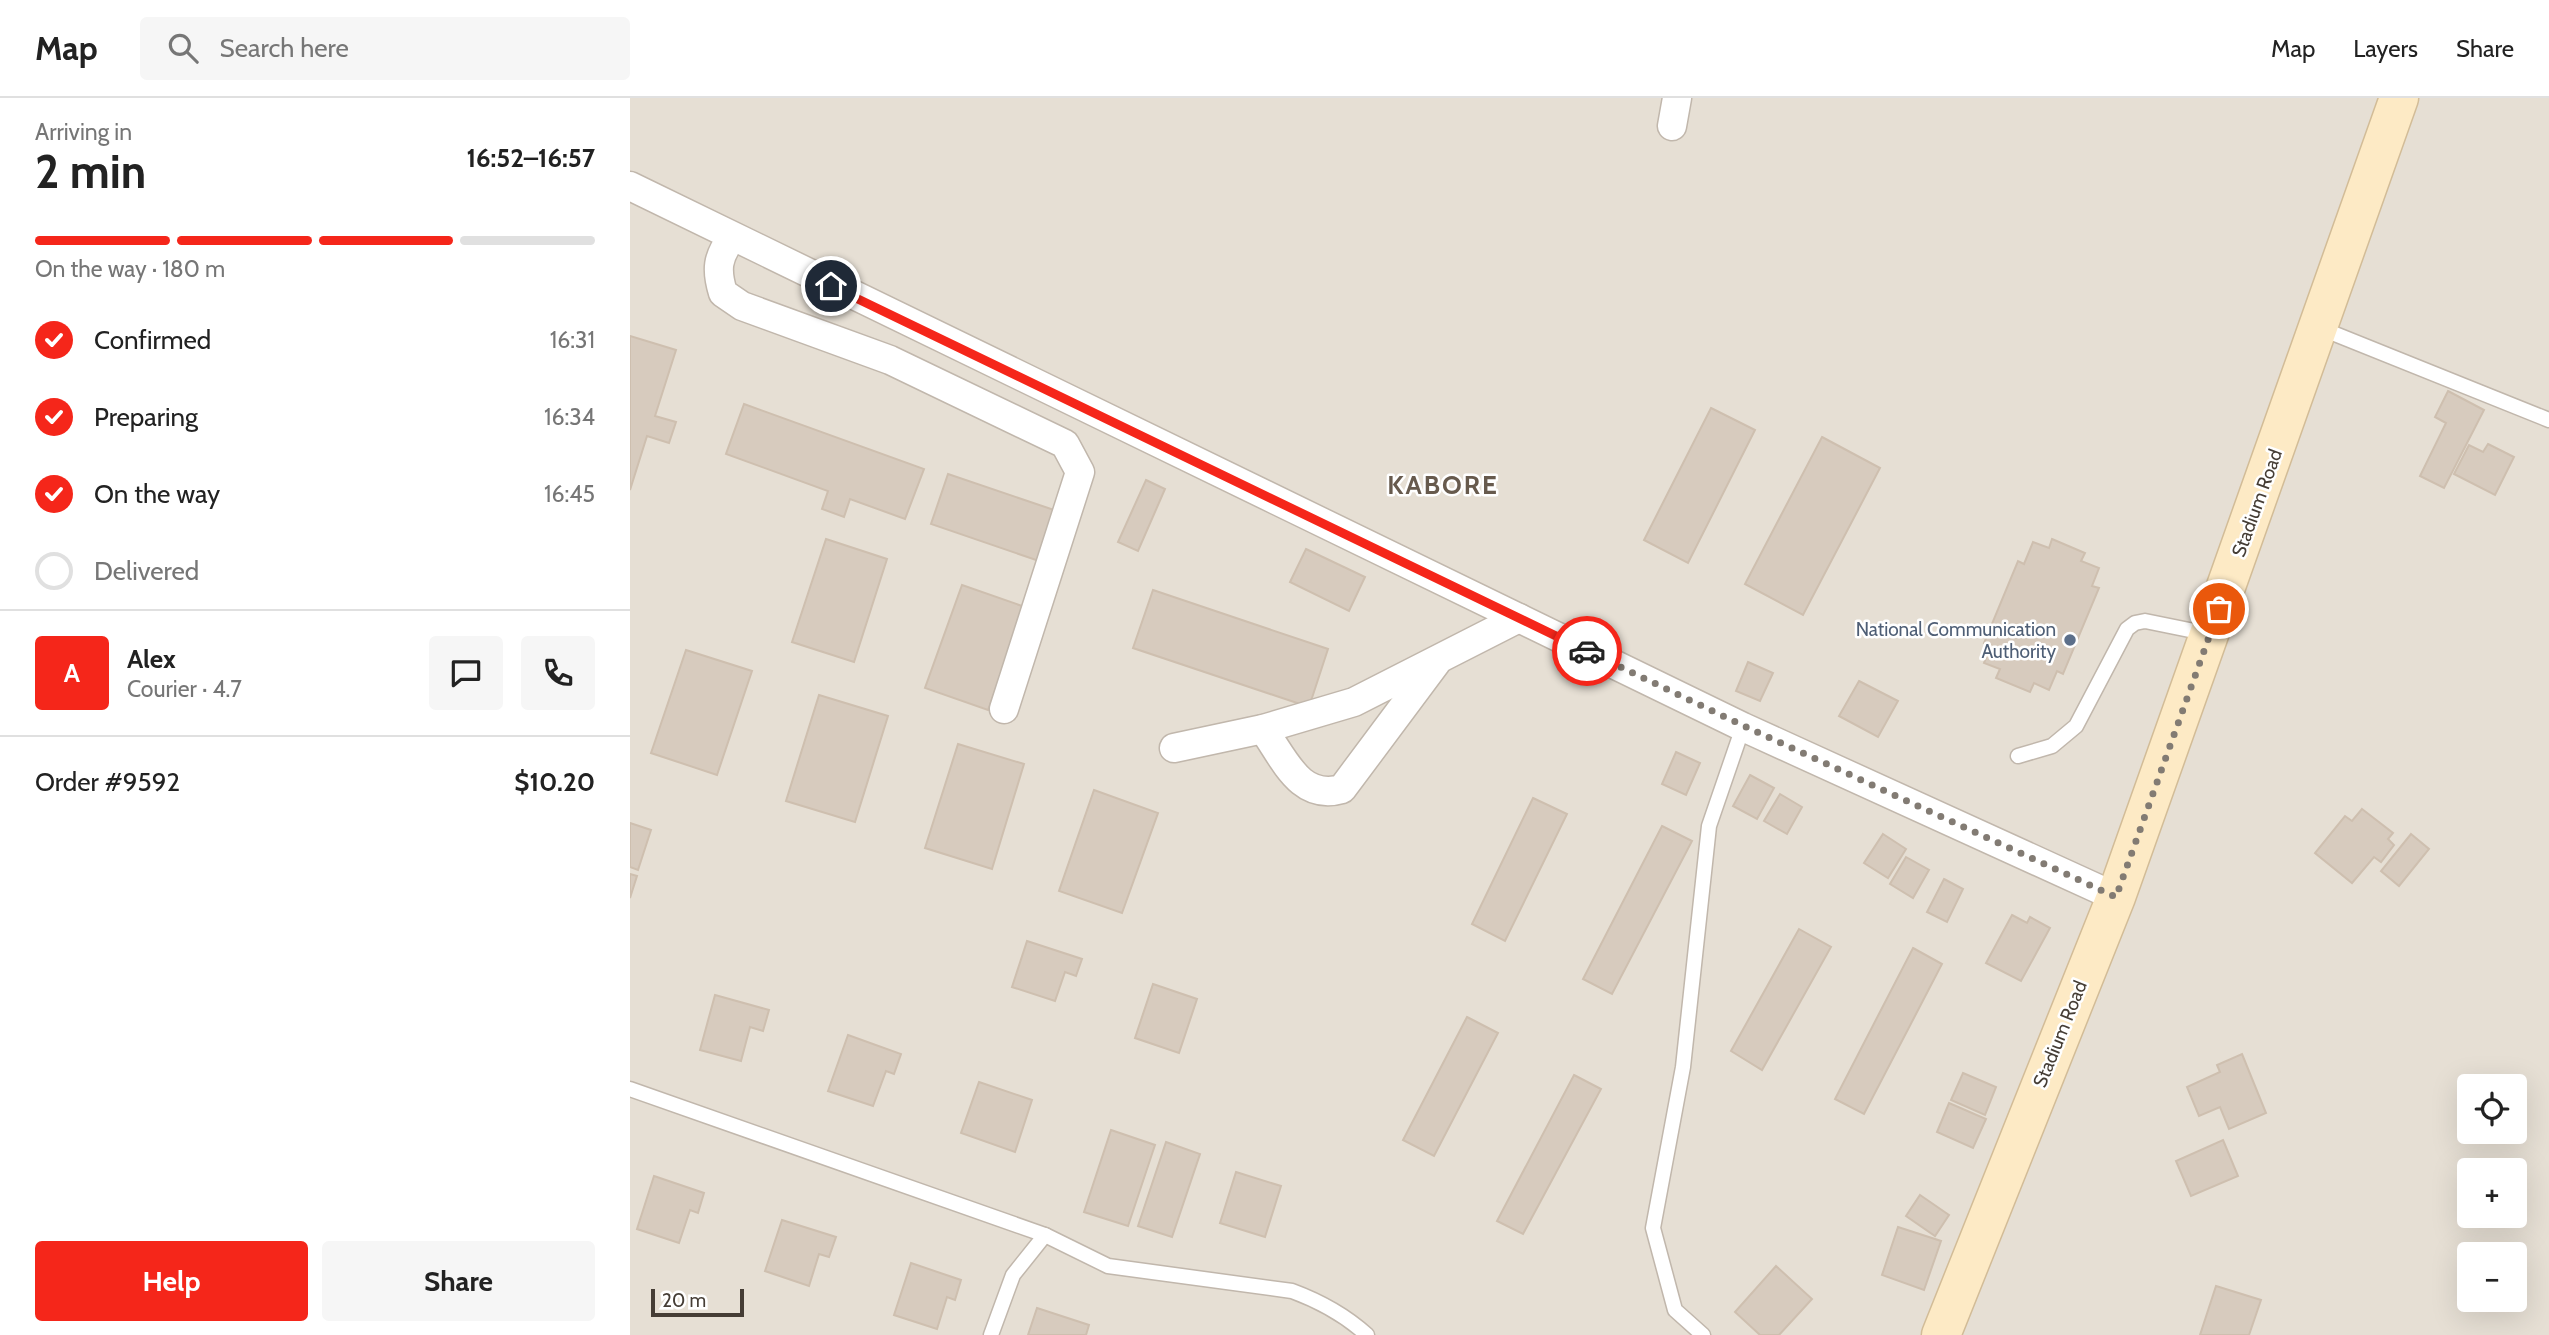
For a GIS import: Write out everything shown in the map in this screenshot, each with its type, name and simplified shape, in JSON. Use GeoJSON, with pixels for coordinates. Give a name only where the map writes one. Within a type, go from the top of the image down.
{"type":"FeatureCollection","features":[{"type":"Feature","properties":{"kind":"main road","name":"Stadium Road"},"geometry":{"type":"LineString","coordinates":[[1941,1335],[2116,897],[2320,328],[2359,205],[2399,98]]}},
{"type":"Feature","properties":{"kind":"street"},"geometry":{"type":"LineString","coordinates":[[1672,125],[1677,98]]}},
{"type":"Feature","properties":{"kind":"street"},"geometry":{"type":"LineString","coordinates":[[630,187],[1744,726],[2116,897]]}},
{"type":"Feature","properties":{"kind":"street"},"geometry":{"type":"LineString","coordinates":[[732,238],[720,253],[717,274],[723,293],[742,306],[890,360],[1065,444],[1080,472],[1004,709]]}},
{"type":"Feature","properties":{"kind":"street"},"geometry":{"type":"LineString","coordinates":[[1174,748],[1263,729],[1354,702],[1520,618]]}},
{"type":"Feature","properties":{"kind":"street"},"geometry":{"type":"LineString","coordinates":[[1263,729],[1304,785],[1325,794],[1342,789],[1439,658]]}},
{"type":"Feature","properties":{"kind":"lane"},"geometry":{"type":"LineString","coordinates":[[2320,328],[2549,421]]}},
{"type":"Feature","properties":{"kind":"lane"},"geometry":{"type":"LineString","coordinates":[[2018,756],[2052,746],[2076,726],[2127,629],[2135,623],[2145,621],[2210,634]]}},
{"type":"Feature","properties":{"kind":"lane"},"geometry":{"type":"LineString","coordinates":[[1703,1335],[1675,1310],[1653,1228],[1683,1067],[1709,827],[1744,726]]}},
{"type":"Feature","properties":{"kind":"lane"},"geometry":{"type":"LineString","coordinates":[[630,1089],[1045,1235],[1108,1266],[1292,1291],[1315,1300],[1356,1325],[1367,1335]]}},
{"type":"Feature","properties":{"kind":"lane"},"geometry":{"type":"LineString","coordinates":[[991,1335],[1013,1275],[1045,1235]]}},
{"type":"Feature","properties":{"kind":"shaded area"},"geometry":{"type":"Polygon","coordinates":[[[630,98],[2549,98],[2549,1335],[630,1335],[630,98]]]}},
{"type":"Feature","properties":{"kind":"building"},"geometry":{"type":"Polygon","coordinates":[[[630,336],[676,350],[655,416],[676,422],[669,443],[647,436],[630,490],[630,336]]]}},
{"type":"Feature","properties":{"kind":"building"},"geometry":{"type":"Polygon","coordinates":[[[2448,391],[2484,410],[2444,488],[2420,476],[2446,423],[2435,417],[2448,391]]]}},
{"type":"Feature","properties":{"kind":"building"},"geometry":{"type":"Polygon","coordinates":[[[744,404],[924,469],[905,519],[850,499],[844,517],[822,509],[828,491],[726,454],[744,404]]]}},
{"type":"Feature","properties":{"kind":"building"},"geometry":{"type":"Polygon","coordinates":[[[1711,408],[1755,430],[1688,563],[1644,540],[1711,408]]]}},
{"type":"Feature","properties":{"kind":"building"},"geometry":{"type":"Polygon","coordinates":[[[1822,437],[1880,468],[1803,615],[1745,584],[1822,437]]]}},
{"type":"Feature","properties":{"kind":"building"},"geometry":{"type":"Polygon","coordinates":[[[2488,444],[2514,457],[2495,495],[2454,474],[2469,445],[2483,452],[2488,444]]]}},
{"type":"Feature","properties":{"kind":"building"},"geometry":{"type":"Polygon","coordinates":[[[948,474],[1060,512],[1042,562],[931,524],[948,474]]]}},
{"type":"Feature","properties":{"kind":"building"},"geometry":{"type":"Polygon","coordinates":[[[1146,480],[1165,489],[1138,551],[1118,542],[1146,480]]]}},
{"type":"Feature","properties":{"kind":"building"},"geometry":{"type":"Polygon","coordinates":[[[826,539],[887,559],[854,662],[792,642],[826,539]]]}},
{"type":"Feature","properties":{"kind":"building"},"geometry":{"type":"Polygon","coordinates":[[[2052,539],[2085,553],[2081,561],[2099,568],[2092,586],[2099,588],[2063,674],[2057,671],[2049,690],[2034,683],[2030,692],[1996,678],[2000,669],[1984,663],[1991,645],[1984,643],[2018,561],[2024,564],[2033,542],[2049,548],[2052,539]]]}},
{"type":"Feature","properties":{"kind":"building"},"geometry":{"type":"Polygon","coordinates":[[[1306,549],[1365,577],[1349,611],[1290,582],[1306,549]]]}},
{"type":"Feature","properties":{"kind":"building"},"geometry":{"type":"Polygon","coordinates":[[[962,585],[1025,607],[988,710],[925,688],[962,585]]]}},
{"type":"Feature","properties":{"kind":"building"},"geometry":{"type":"Polygon","coordinates":[[[1153,590],[1328,649],[1309,707],[1133,648],[1153,590]]]}},
{"type":"Feature","properties":{"kind":"building"},"geometry":{"type":"Polygon","coordinates":[[[686,650],[752,671],[717,775],[651,753],[686,650]]]}},
{"type":"Feature","properties":{"kind":"building"},"geometry":{"type":"Polygon","coordinates":[[[1748,662],[1773,673],[1760,701],[1736,691],[1748,662]]]}},
{"type":"Feature","properties":{"kind":"building"},"geometry":{"type":"Polygon","coordinates":[[[1859,681],[1898,701],[1878,737],[1839,716],[1859,681]]]}},
{"type":"Feature","properties":{"kind":"building"},"geometry":{"type":"Polygon","coordinates":[[[819,695],[888,716],[855,822],[786,801],[819,695]]]}},
{"type":"Feature","properties":{"kind":"building"},"geometry":{"type":"Polygon","coordinates":[[[958,744],[1024,764],[992,869],[925,848],[958,744]]]}},
{"type":"Feature","properties":{"kind":"building"},"geometry":{"type":"Polygon","coordinates":[[[1676,752],[1700,763],[1686,795],[1662,784],[1676,752]]]}},
{"type":"Feature","properties":{"kind":"building"},"geometry":{"type":"Polygon","coordinates":[[[1750,775],[1774,788],[1757,819],[1733,806],[1750,775]]]}},
{"type":"Feature","properties":{"kind":"building"},"geometry":{"type":"Polygon","coordinates":[[[1094,790],[1158,813],[1122,913],[1059,891],[1094,790]]]}},
{"type":"Feature","properties":{"kind":"building"},"geometry":{"type":"Polygon","coordinates":[[[1780,794],[1802,807],[1787,834],[1764,821],[1780,794]]]}},
{"type":"Feature","properties":{"kind":"building"},"geometry":{"type":"Polygon","coordinates":[[[1533,798],[1567,814],[1505,941],[1472,924],[1533,798]]]}},
{"type":"Feature","properties":{"kind":"building"},"geometry":{"type":"Polygon","coordinates":[[[2362,809],[2393,833],[2388,839],[2394,845],[2381,862],[2374,857],[2352,883],[2315,853],[2345,816],[2352,821],[2362,809]]]}},
{"type":"Feature","properties":{"kind":"building"},"geometry":{"type":"Polygon","coordinates":[[[630,823],[651,830],[638,870],[630,867],[630,823]]]}},
{"type":"Feature","properties":{"kind":"building"},"geometry":{"type":"Polygon","coordinates":[[[1662,826],[1692,841],[1612,994],[1583,979],[1662,826]]]}},
{"type":"Feature","properties":{"kind":"building"},"geometry":{"type":"Polygon","coordinates":[[[1883,834],[1906,849],[1888,878],[1864,863],[1883,834]]]}},
{"type":"Feature","properties":{"kind":"building"},"geometry":{"type":"Polygon","coordinates":[[[2411,834],[2429,849],[2399,886],[2381,871],[2411,834]]]}},
{"type":"Feature","properties":{"kind":"building"},"geometry":{"type":"Polygon","coordinates":[[[1906,857],[1929,870],[1913,898],[1890,884],[1906,857]]]}},
{"type":"Feature","properties":{"kind":"building"},"geometry":{"type":"Polygon","coordinates":[[[630,874],[637,876],[630,898],[630,874]]]}},
{"type":"Feature","properties":{"kind":"building"},"geometry":{"type":"Polygon","coordinates":[[[1944,879],[1963,889],[1947,922],[1927,912],[1944,879]]]}},
{"type":"Feature","properties":{"kind":"building"},"geometry":{"type":"Polygon","coordinates":[[[2012,915],[2027,923],[2030,917],[2050,928],[2021,981],[1986,963],[2012,915]]]}},
{"type":"Feature","properties":{"kind":"building"},"geometry":{"type":"Polygon","coordinates":[[[1799,929],[1831,947],[1762,1070],[1731,1051],[1799,929]]]}},
{"type":"Feature","properties":{"kind":"building"},"geometry":{"type":"Polygon","coordinates":[[[1027,941],[1082,959],[1076,976],[1065,972],[1055,1001],[1012,987],[1027,941]]]}},
{"type":"Feature","properties":{"kind":"building"},"geometry":{"type":"Polygon","coordinates":[[[1913,948],[1942,964],[1864,1114],[1835,1099],[1913,948]]]}},
{"type":"Feature","properties":{"kind":"building"},"geometry":{"type":"Polygon","coordinates":[[[1153,984],[1197,999],[1179,1053],[1135,1038],[1153,984]]]}},
{"type":"Feature","properties":{"kind":"building"},"geometry":{"type":"Polygon","coordinates":[[[715,995],[769,1010],[763,1031],[750,1027],[741,1061],[700,1050],[715,995]]]}},
{"type":"Feature","properties":{"kind":"building"},"geometry":{"type":"Polygon","coordinates":[[[1467,1017],[1498,1033],[1434,1156],[1403,1140],[1467,1017]]]}},
{"type":"Feature","properties":{"kind":"building"},"geometry":{"type":"Polygon","coordinates":[[[848,1035],[901,1054],[894,1074],[886,1071],[873,1106],[828,1091],[848,1035]]]}},
{"type":"Feature","properties":{"kind":"building"},"geometry":{"type":"Polygon","coordinates":[[[2242,1054],[2266,1113],[2229,1129],[2220,1107],[2199,1116],[2187,1087],[2220,1072],[2217,1065],[2242,1054]]]}},
{"type":"Feature","properties":{"kind":"building"},"geometry":{"type":"Polygon","coordinates":[[[1963,1073],[1996,1087],[1985,1115],[1951,1100],[1963,1073]]]}},
{"type":"Feature","properties":{"kind":"building"},"geometry":{"type":"Polygon","coordinates":[[[1574,1075],[1601,1089],[1523,1234],[1497,1221],[1574,1075]]]}},
{"type":"Feature","properties":{"kind":"building"},"geometry":{"type":"Polygon","coordinates":[[[979,1082],[1032,1100],[1015,1152],[961,1133],[979,1082]]]}},
{"type":"Feature","properties":{"kind":"building"},"geometry":{"type":"Polygon","coordinates":[[[1949,1103],[1986,1119],[1973,1148],[1937,1132],[1949,1103]]]}},
{"type":"Feature","properties":{"kind":"building"},"geometry":{"type":"Polygon","coordinates":[[[1111,1130],[1155,1145],[1128,1226],[1084,1212],[1111,1130]]]}},
{"type":"Feature","properties":{"kind":"building"},"geometry":{"type":"Polygon","coordinates":[[[2223,1140],[2238,1176],[2191,1196],[2176,1161],[2223,1140]]]}},
{"type":"Feature","properties":{"kind":"building"},"geometry":{"type":"Polygon","coordinates":[[[1166,1142],[1200,1154],[1172,1237],[1138,1226],[1166,1142]]]}},
{"type":"Feature","properties":{"kind":"building"},"geometry":{"type":"Polygon","coordinates":[[[1236,1172],[1281,1186],[1265,1237],[1220,1223],[1236,1172]]]}},
{"type":"Feature","properties":{"kind":"building"},"geometry":{"type":"Polygon","coordinates":[[[654,1176],[704,1193],[698,1213],[690,1210],[679,1243],[637,1229],[654,1176]]]}},
{"type":"Feature","properties":{"kind":"building"},"geometry":{"type":"Polygon","coordinates":[[[1920,1195],[1949,1215],[1935,1236],[1906,1216],[1920,1195]]]}},
{"type":"Feature","properties":{"kind":"building"},"geometry":{"type":"Polygon","coordinates":[[[782,1220],[836,1237],[829,1257],[819,1254],[809,1286],[765,1271],[782,1220]]]}},
{"type":"Feature","properties":{"kind":"building"},"geometry":{"type":"Polygon","coordinates":[[[1898,1227],[1941,1241],[1924,1290],[1882,1275],[1898,1227]]]}},
{"type":"Feature","properties":{"kind":"building"},"geometry":{"type":"Polygon","coordinates":[[[911,1263],[961,1280],[955,1300],[947,1297],[937,1329],[894,1315],[911,1263]]]}},
{"type":"Feature","properties":{"kind":"building"},"geometry":{"type":"Polygon","coordinates":[[[1776,1266],[1812,1299],[1779,1335],[1760,1335],[1735,1312],[1776,1266]]]}},
{"type":"Feature","properties":{"kind":"building"},"geometry":{"type":"Polygon","coordinates":[[[2216,1286],[2261,1300],[2249,1335],[2200,1335],[2216,1286]]]}},
{"type":"Feature","properties":{"kind":"building"},"geometry":{"type":"Polygon","coordinates":[[[1037,1308],[1089,1325],[1086,1335],[1028,1335],[1037,1308]]]}},
{"type":"Feature","properties":{"kind":"way so far"},"geometry":{"type":"LineString","coordinates":[[1587,651],[2116,897],[2219,609]]}},
{"type":"Feature","properties":{"kind":"place","name":"National Communication Authority"},"geometry":{"type":"Point","coordinates":[2070,640]}},
{"type":"Feature","properties":{"kind":"district","name":"KABORE"},"geometry":{"type":"Point","coordinates":[1443,485]}},
{"type":"Feature","properties":{"kind":"route"},"geometry":{"type":"LineString","coordinates":[[831,286],[1587,651]]}}]}
